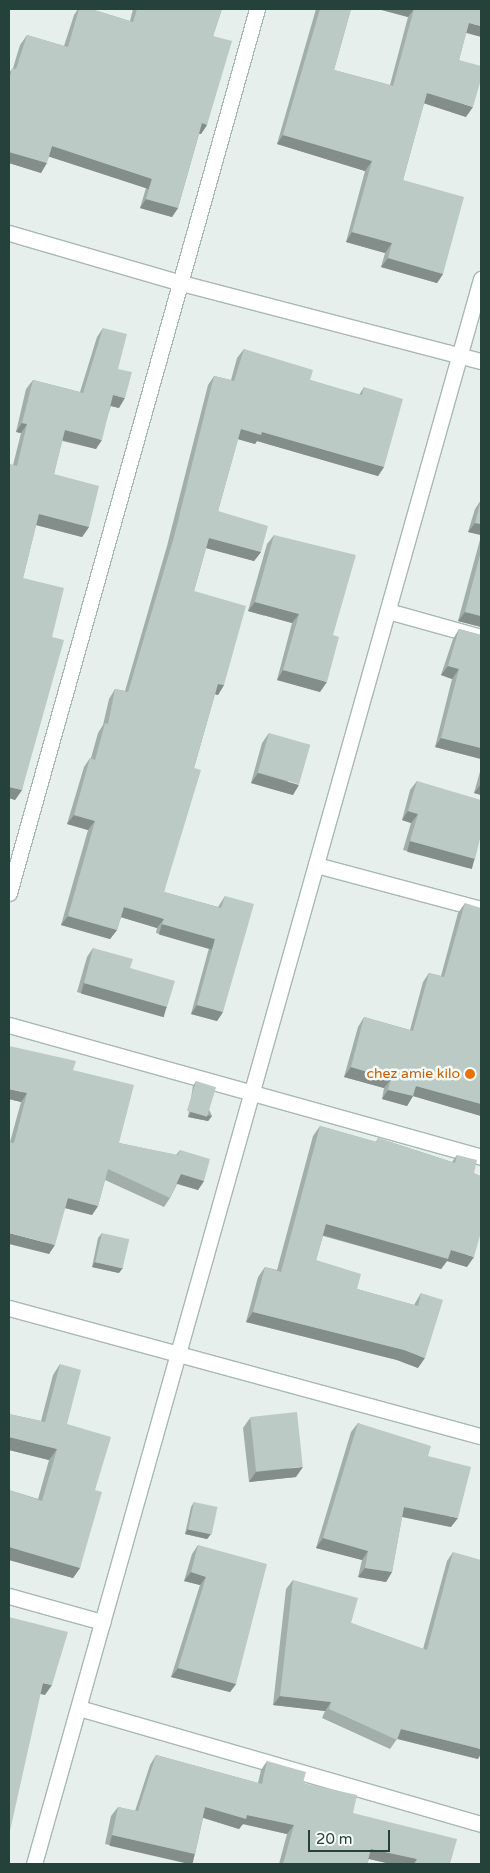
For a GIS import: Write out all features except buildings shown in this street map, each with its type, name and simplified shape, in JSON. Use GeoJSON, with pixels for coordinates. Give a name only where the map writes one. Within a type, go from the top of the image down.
{"type":"FeatureCollection","features":[{"type":"Feature","properties":{"kind":"street"},"geometry":{"type":"LineString","coordinates":[[9,893],[257,9]]}},
{"type":"Feature","properties":{"kind":"street"},"geometry":{"type":"LineString","coordinates":[[9,232],[181,283],[481,361]]}},
{"type":"Feature","properties":{"kind":"street"},"geometry":{"type":"LineString","coordinates":[[34,1864],[481,279]]}},
{"type":"Feature","properties":{"kind":"street"},"geometry":{"type":"LineString","coordinates":[[388,611],[481,636]]}},
{"type":"Feature","properties":{"kind":"street"},"geometry":{"type":"LineString","coordinates":[[316,865],[481,909]]}},
{"type":"Feature","properties":{"kind":"street"},"geometry":{"type":"LineString","coordinates":[[9,1025],[481,1157]]}},
{"type":"Feature","properties":{"kind":"street"},"geometry":{"type":"LineString","coordinates":[[9,1308],[481,1436]]}},
{"type":"Feature","properties":{"kind":"street"},"geometry":{"type":"LineString","coordinates":[[9,1596],[102,1622]]}},
{"type":"Feature","properties":{"kind":"street"},"geometry":{"type":"LineString","coordinates":[[78,1708],[481,1824]]}},
{"type":"Feature","properties":{"kind":"place","name":"chez amie kilo"},"geometry":{"type":"Point","coordinates":[470,1074]}}]}
